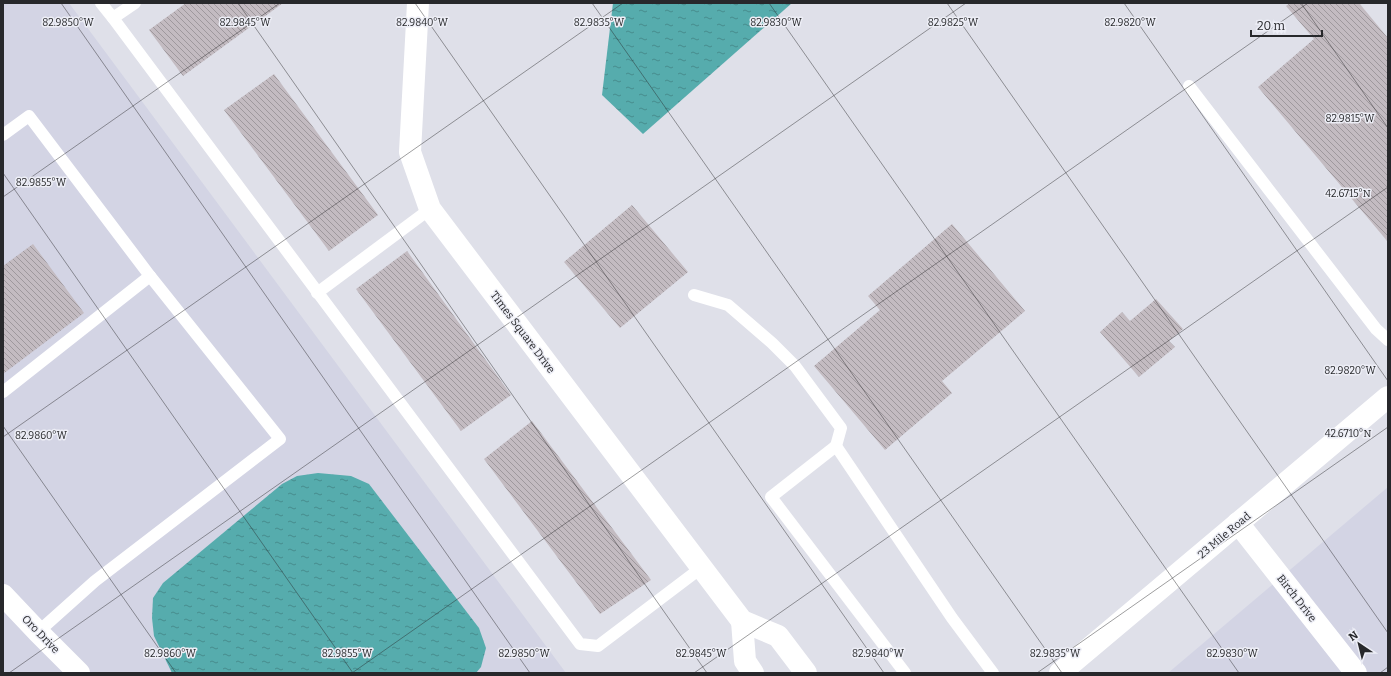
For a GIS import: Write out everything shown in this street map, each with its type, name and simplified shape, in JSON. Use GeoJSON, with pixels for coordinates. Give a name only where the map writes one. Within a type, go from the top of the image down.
{"type":"FeatureCollection","features":[{"type":"Feature","properties":{"kind":"street","name":"Times Square Drive"},"geometry":{"type":"LineString","coordinates":[[418,3],[410,152],[430,209],[742,622]]}},
{"type":"Feature","properties":{"kind":"street","name":"23 Mile Road"},"geometry":{"type":"LineString","coordinates":[[1060,673],[1388,397]]}},
{"type":"Feature","properties":{"kind":"street","name":"Birch Drive"},"geometry":{"type":"LineString","coordinates":[[1238,523],[1356,673]]}},
{"type":"Feature","properties":{"kind":"street","name":"Oro Drive"},"geometry":{"type":"LineString","coordinates":[[3,595],[79,673]]}},
{"type":"Feature","properties":{"kind":"street"},"geometry":{"type":"LineString","coordinates":[[753,673],[745,661],[742,622],[778,636],[806,673]]}},
{"type":"Feature","properties":{"kind":"lane"},"geometry":{"type":"LineString","coordinates":[[101,3],[580,644],[598,646],[701,568]]}},
{"type":"Feature","properties":{"kind":"lane"},"geometry":{"type":"LineString","coordinates":[[113,18],[136,3]]}},
{"type":"Feature","properties":{"kind":"lane"},"geometry":{"type":"LineString","coordinates":[[1188,86],[1371,323],[1388,340]]}},
{"type":"Feature","properties":{"kind":"lane"},"geometry":{"type":"LineString","coordinates":[[3,135],[29,116],[150,276],[280,439],[95,581],[38,632]]}},
{"type":"Feature","properties":{"kind":"lane"},"geometry":{"type":"LineString","coordinates":[[317,293],[430,209]]}},
{"type":"Feature","properties":{"kind":"lane"},"geometry":{"type":"LineString","coordinates":[[3,392],[150,276]]}},
{"type":"Feature","properties":{"kind":"lane"},"geometry":{"type":"LineString","coordinates":[[694,295],[728,305],[795,366],[841,428],[836,446],[771,497],[905,673]]}},
{"type":"Feature","properties":{"kind":"lane"},"geometry":{"type":"LineString","coordinates":[[836,446],[952,618],[994,673]]}},
{"type":"Feature","properties":{"kind":"shaded area"},"geometry":{"type":"Polygon","coordinates":[[[3,3],[69,3],[566,673],[3,673],[3,3]]]}},
{"type":"Feature","properties":{"kind":"shaded area"},"geometry":{"type":"Polygon","coordinates":[[[1388,487],[1388,673],[1168,673],[1388,487]]]}},
{"type":"Feature","properties":{"kind":"water"},"geometry":{"type":"Polygon","coordinates":[[[613,3],[792,3],[643,134],[602,95],[613,3]]]}},
{"type":"Feature","properties":{"kind":"water"},"geometry":{"type":"Polygon","coordinates":[[[318,473],[351,476],[369,484],[479,628],[486,648],[481,667],[476,673],[172,673],[154,636],[152,618],[153,598],[163,583],[282,484],[297,476],[318,473]]]}},
{"type":"Feature","properties":{"kind":"building"},"geometry":{"type":"Polygon","coordinates":[[[186,3],[283,3],[183,76],[149,30],[186,3]]]}},
{"type":"Feature","properties":{"kind":"building"},"geometry":{"type":"Polygon","coordinates":[[[1290,3],[1359,3],[1388,38],[1388,242],[1258,87],[1314,39],[1286,6],[1290,3]]]}},
{"type":"Feature","properties":{"kind":"building"},"geometry":{"type":"Polygon","coordinates":[[[274,74],[378,215],[329,251],[224,110],[274,74]]]}},
{"type":"Feature","properties":{"kind":"building"},"geometry":{"type":"Polygon","coordinates":[[[632,205],[688,272],[620,328],[564,262],[632,205]]]}},
{"type":"Feature","properties":{"kind":"building"},"geometry":{"type":"Polygon","coordinates":[[[952,224],[1025,311],[942,381],[952,393],[885,450],[814,366],[880,310],[868,296],[952,224]]]}},
{"type":"Feature","properties":{"kind":"building"},"geometry":{"type":"Polygon","coordinates":[[[33,244],[84,313],[3,374],[3,266],[33,244]]]}},
{"type":"Feature","properties":{"kind":"building"},"geometry":{"type":"Polygon","coordinates":[[[407,251],[511,395],[461,431],[356,289],[407,251]]]}},
{"type":"Feature","properties":{"kind":"building"},"geometry":{"type":"Polygon","coordinates":[[[1156,299],[1183,329],[1169,341],[1175,347],[1139,377],[1100,332],[1122,312],[1130,321],[1156,299]]]}},
{"type":"Feature","properties":{"kind":"building"},"geometry":{"type":"Polygon","coordinates":[[[532,421],[651,580],[600,614],[484,459],[532,421]]]}}]}
